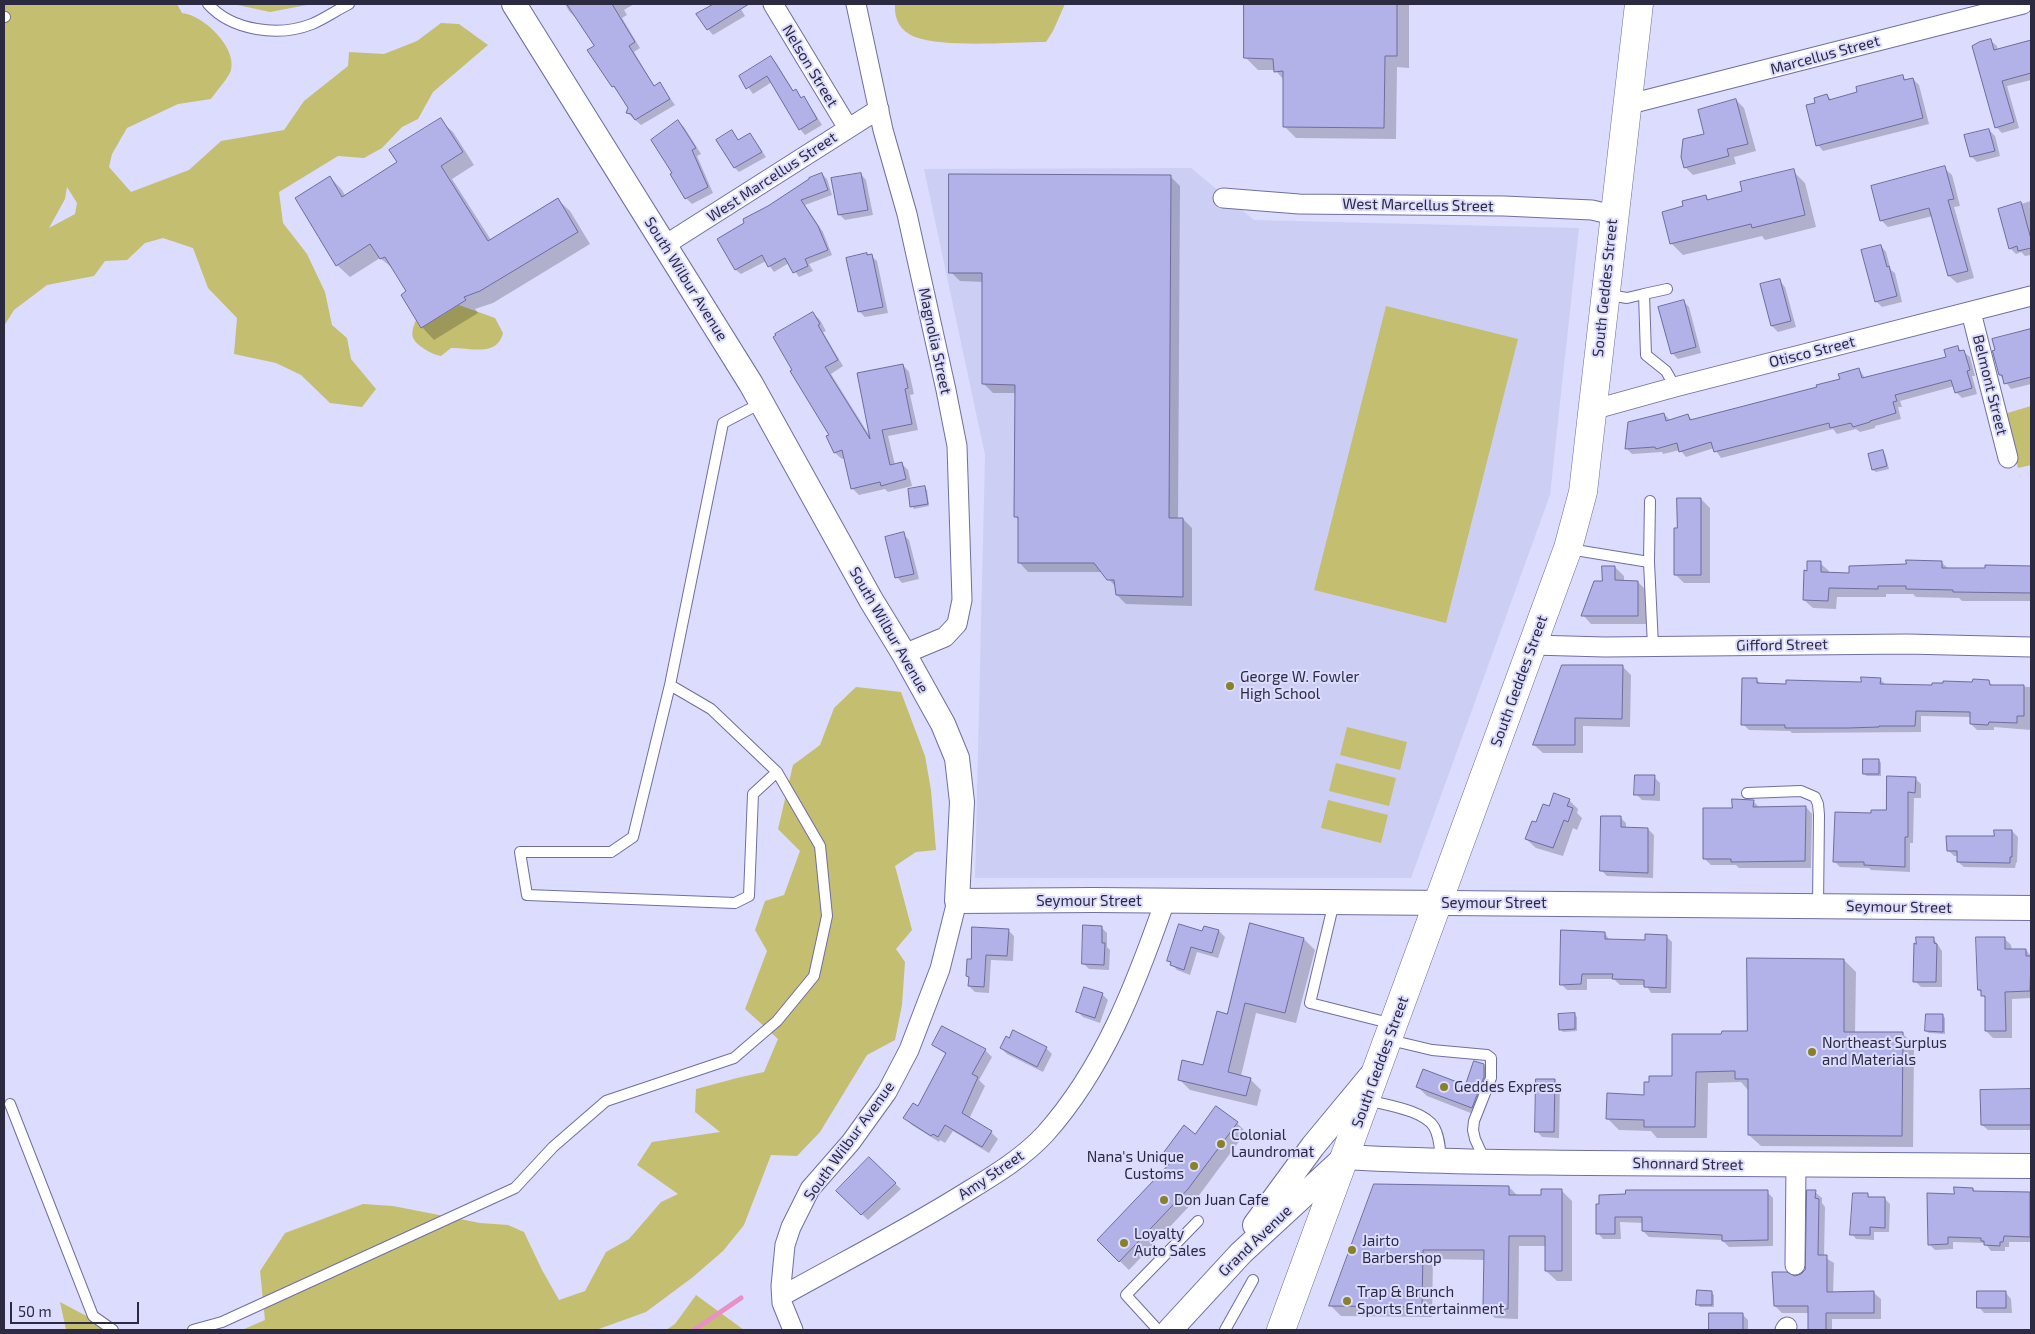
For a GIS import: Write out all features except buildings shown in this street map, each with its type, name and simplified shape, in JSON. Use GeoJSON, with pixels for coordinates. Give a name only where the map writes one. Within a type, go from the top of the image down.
{"type":"FeatureCollection","features":[{"type":"Feature","properties":{"kind":"main road","name":"South Geddes Street"},"geometry":{"type":"LineString","coordinates":[[1281,1330],[1568,548],[1582,492],[1639,4]]}},
{"type":"Feature","properties":{"kind":"street","name":"South Wilbur Avenue"},"geometry":{"type":"LineString","coordinates":[[514,4],[665,245],[761,403],[943,724],[957,758],[962,802],[957,902],[940,969],[909,1050],[887,1092],[851,1142],[810,1190],[791,1227],[785,1245],[782,1303],[793,1330]]}},
{"type":"Feature","properties":{"kind":"street","name":"Nelson Street"},"geometry":{"type":"LineString","coordinates":[[773,4],[848,128]]}},
{"type":"Feature","properties":{"kind":"street","name":"Magnolia Street"},"geometry":{"type":"LineString","coordinates":[[856,4],[879,109],[907,214],[957,446],[962,600],[957,624],[945,637],[904,654]]}},
{"type":"Feature","properties":{"kind":"street","name":"Marcellus Street"},"geometry":{"type":"LineString","coordinates":[[1626,105],[2023,4]]}},
{"type":"Feature","properties":{"kind":"street","name":"West Marcellus Street"},"geometry":{"type":"LineString","coordinates":[[665,245],[879,109]]}},
{"type":"Feature","properties":{"kind":"street","name":"West Marcellus Street"},"geometry":{"type":"LineString","coordinates":[[1223,198],[1300,204],[1504,206],[1592,210],[1613,215]]}},
{"type":"Feature","properties":{"kind":"street","name":"Otisco Street"},"geometry":{"type":"LineString","coordinates":[[1592,410],[2031,296]]}},
{"type":"Feature","properties":{"kind":"street","name":"Belmont Street"},"geometry":{"type":"LineString","coordinates":[[1971,312],[2008,458]]}},
{"type":"Feature","properties":{"kind":"street","name":"Gifford Street"},"geometry":{"type":"LineString","coordinates":[[1532,645],[1907,644],[2031,647]]}},
{"type":"Feature","properties":{"kind":"street","name":"Seymour Street"},"geometry":{"type":"LineString","coordinates":[[957,902],[1165,901],[2031,908]]}},
{"type":"Feature","properties":{"kind":"street","name":"Amy Street"},"geometry":{"type":"LineString","coordinates":[[782,1296],[930,1215],[1007,1168],[1044,1136],[1072,1100],[1109,1040],[1142,965],[1165,901]]}},
{"type":"Feature","properties":{"kind":"street"},"geometry":{"type":"LineString","coordinates":[[1241,1253],[1245,1240],[1307,1154],[1376,1071]]}},
{"type":"Feature","properties":{"kind":"street","name":"Shonnard Street"},"geometry":{"type":"LineString","coordinates":[[1345,1157],[1440,1162],[1796,1166],[2031,1166]]}},
{"type":"Feature","properties":{"kind":"street","name":"Grand Avenue"},"geometry":{"type":"LineString","coordinates":[[1170,1330],[1241,1253],[1345,1157]]}},
{"type":"Feature","properties":{"kind":"street"},"geometry":{"type":"LineString","coordinates":[[1795,1266],[1796,1166]]}},
{"type":"Feature","properties":{"kind":"lane"},"geometry":{"type":"LineString","coordinates":[[208,4],[233,22],[250,28],[282,30],[311,25],[348,4]]}},
{"type":"Feature","properties":{"kind":"lane"},"geometry":{"type":"LineString","coordinates":[[1605,294],[1627,298],[1667,289]]}},
{"type":"Feature","properties":{"kind":"lane"},"geometry":{"type":"LineString","coordinates":[[1644,294],[1646,355],[1666,371],[1675,387]]}},
{"type":"Feature","properties":{"kind":"lane"},"geometry":{"type":"LineString","coordinates":[[761,403],[723,423],[670,685],[633,837],[611,852],[520,852],[527,895],[735,903],[749,896],[753,794],[777,772]]}},
{"type":"Feature","properties":{"kind":"lane"},"geometry":{"type":"LineString","coordinates":[[1650,501],[1649,562],[1653,646]]}},
{"type":"Feature","properties":{"kind":"lane"},"geometry":{"type":"LineString","coordinates":[[1568,548],[1649,562]]}},
{"type":"Feature","properties":{"kind":"lane"},"geometry":{"type":"LineString","coordinates":[[193,1330],[222,1322],[515,1188],[553,1147],[606,1101],[734,1058],[777,1022],[814,976],[827,916],[820,846],[777,772],[711,710],[670,685]]}},
{"type":"Feature","properties":{"kind":"lane"},"geometry":{"type":"LineString","coordinates":[[1747,792],[1801,791],[1815,797],[1819,815],[1818,906]]}},
{"type":"Feature","properties":{"kind":"lane"},"geometry":{"type":"LineString","coordinates":[[1334,902],[1310,1003],[1390,1032],[1432,1050],[1487,1055],[1491,1058],[1491,1078],[1474,1121],[1473,1130],[1474,1139],[1486,1162]]}},
{"type":"Feature","properties":{"kind":"lane"},"geometry":{"type":"LineString","coordinates":[[1365,1100],[1416,1114],[1427,1120],[1434,1127],[1439,1139],[1440,1162]]}},
{"type":"Feature","properties":{"kind":"lane"},"geometry":{"type":"LineString","coordinates":[[10,1104],[93,1316],[112,1330]]}},
{"type":"Feature","properties":{"kind":"lane"},"geometry":{"type":"LineString","coordinates":[[1158,1330],[1126,1295],[1198,1221]]}},
{"type":"Feature","properties":{"kind":"lane"},"geometry":{"type":"LineString","coordinates":[[1225,1330],[1253,1280]]}},
{"type":"Feature","properties":{"kind":"shaded area"},"geometry":{"type":"Polygon","coordinates":[[[4,4],[177,4],[182,13],[190,15],[208,26],[224,42],[229,52],[231,70],[211,99],[178,104],[127,128],[112,154],[109,167],[131,192],[189,170],[221,141],[284,130],[304,101],[348,66],[349,52],[384,54],[417,41],[441,23],[459,24],[488,45],[433,92],[418,119],[402,127],[382,148],[364,158],[338,156],[279,192],[283,223],[307,254],[325,292],[332,325],[347,338],[351,359],[376,389],[362,407],[330,403],[301,375],[276,363],[234,354],[237,318],[208,288],[193,248],[163,238],[145,243],[127,260],[105,261],[94,276],[47,285],[14,310],[4,326],[4,4]],[[67,187],[65,199],[49,228],[75,214],[77,203],[67,187]]]}},
{"type":"Feature","properties":{"kind":"shaded area"},"geometry":{"type":"Polygon","coordinates":[[[233,4],[312,4],[270,12],[233,4]]]}},
{"type":"Feature","properties":{"kind":"shaded area"},"geometry":{"type":"Polygon","coordinates":[[[895,4],[1065,4],[1046,42],[979,44],[943,42],[915,37],[905,31],[899,24],[895,4]]]}},
{"type":"Feature","properties":{"kind":"shaded area","name":"George W. Fowler High School"},"geometry":{"type":"Polygon","coordinates":[[[1191,168],[1254,220],[1579,228],[1550,495],[1411,878],[975,878],[985,455],[924,169],[1191,168]]]}},
{"type":"Feature","properties":{"kind":"shaded area"},"geometry":{"type":"Polygon","coordinates":[[[459,305],[495,318],[503,333],[500,341],[495,346],[481,350],[451,348],[441,356],[421,347],[415,341],[412,334],[416,320],[421,328],[459,305]]]}},
{"type":"Feature","properties":{"kind":"shaded area"},"geometry":{"type":"Polygon","coordinates":[[[1386,306],[1518,339],[1446,623],[1314,590],[1386,306]]]}},
{"type":"Feature","properties":{"kind":"shaded area"},"geometry":{"type":"Polygon","coordinates":[[[2031,406],[2031,465],[2018,468],[2004,414],[2031,406]]]}},
{"type":"Feature","properties":{"kind":"shaded area"},"geometry":{"type":"Polygon","coordinates":[[[856,687],[901,692],[925,756],[931,790],[936,850],[916,852],[895,866],[912,930],[896,949],[905,962],[902,1005],[895,1040],[867,1055],[820,1132],[797,1156],[771,1155],[744,1225],[723,1251],[693,1277],[646,1312],[596,1330],[242,1330],[265,1320],[260,1271],[285,1233],[363,1204],[393,1206],[480,1223],[508,1225],[524,1232],[559,1300],[585,1291],[606,1252],[629,1239],[661,1202],[678,1194],[637,1165],[652,1142],[720,1132],[695,1112],[696,1089],[764,1072],[778,1039],[745,1009],[767,951],[755,930],[765,901],[784,895],[800,851],[778,829],[793,765],[820,745],[834,708],[856,687]]]}},
{"type":"Feature","properties":{"kind":"shaded area"},"geometry":{"type":"Polygon","coordinates":[[[1347,727],[1407,742],[1400,770],[1340,755],[1347,727]]]}},
{"type":"Feature","properties":{"kind":"shaded area"},"geometry":{"type":"Polygon","coordinates":[[[1336,763],[1396,778],[1389,806],[1329,791],[1336,763]]]}},
{"type":"Feature","properties":{"kind":"shaded area"},"geometry":{"type":"Polygon","coordinates":[[[1328,800],[1388,815],[1381,843],[1321,828],[1328,800]]]}},
{"type":"Feature","properties":{"kind":"shaded area"},"geometry":{"type":"Polygon","coordinates":[[[696,1295],[744,1330],[666,1330],[675,1324],[696,1295]]]}},
{"type":"Feature","properties":{"kind":"shaded area"},"geometry":{"type":"Polygon","coordinates":[[[60,1302],[111,1329],[111,1330],[66,1330],[60,1302]]]}},
{"type":"Feature","properties":{"kind":"waterway"},"geometry":{"type":"LineString","coordinates":[[694,1330],[741,1298]]}},
{"type":"Feature","properties":{"kind":"place","name":"George W. Fowler High School"},"geometry":{"type":"Point","coordinates":[1230,686]}},
{"type":"Feature","properties":{"kind":"place","name":"Northeast Surplus and Materials"},"geometry":{"type":"Point","coordinates":[1812,1052]}},
{"type":"Feature","properties":{"kind":"place","name":"Geddes Express"},"geometry":{"type":"Point","coordinates":[1444,1087]}},
{"type":"Feature","properties":{"kind":"place","name":"Colonial Laundromat"},"geometry":{"type":"Point","coordinates":[1221,1144]}},
{"type":"Feature","properties":{"kind":"place","name":"Nana's Unique Customs"},"geometry":{"type":"Point","coordinates":[1194,1166]}},
{"type":"Feature","properties":{"kind":"place","name":"Don Juan Cafe"},"geometry":{"type":"Point","coordinates":[1164,1200]}},
{"type":"Feature","properties":{"kind":"place","name":"Loyalty Auto Sales"},"geometry":{"type":"Point","coordinates":[1124,1243]}},
{"type":"Feature","properties":{"kind":"place","name":"Jairto Barbershop"},"geometry":{"type":"Point","coordinates":[1352,1250]}},
{"type":"Feature","properties":{"kind":"place","name":"Trap & Brunch Sports Entertainment"},"geometry":{"type":"Point","coordinates":[1347,1301]}}]}
